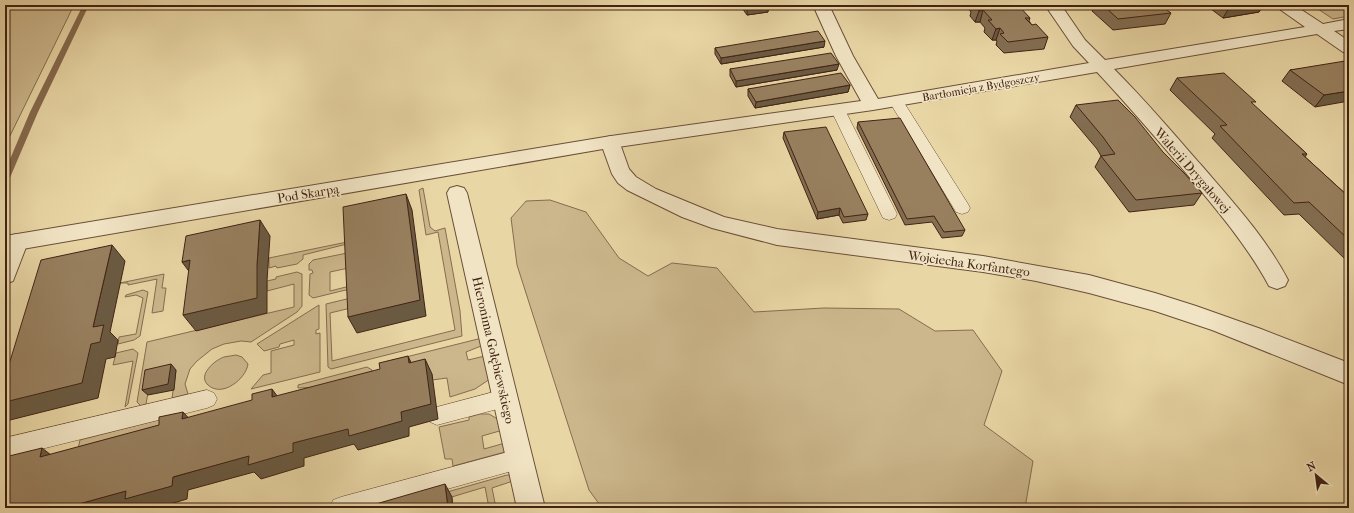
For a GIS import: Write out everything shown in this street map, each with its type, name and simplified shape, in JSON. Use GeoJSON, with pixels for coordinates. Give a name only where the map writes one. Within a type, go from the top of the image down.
{"type":"FeatureCollection","features":[{"type":"Feature","properties":{"kind":"street"},"geometry":{"type":"LineString","coordinates":[[821,5],[831,30],[862,89],[873,105]]}},
{"type":"Feature","properties":{"kind":"street","name":"Walerii Drygałowej"},"geometry":{"type":"LineString","coordinates":[[1053,5],[1079,43],[1136,102],[1226,207],[1270,267],[1277,280]]}},
{"type":"Feature","properties":{"kind":"street"},"geometry":{"type":"LineString","coordinates":[[1283,5],[1349,48]]}},
{"type":"Feature","properties":{"kind":"street","name":"Bartłomieja z Bydgoszczy"},"geometry":{"type":"LineString","coordinates":[[611,142],[873,105],[1349,24]]}},
{"type":"Feature","properties":{"kind":"street","name":"Pod Skarpą"},"geometry":{"type":"LineString","coordinates":[[11,243],[611,142]]}},
{"type":"Feature","properties":{"kind":"street","name":"Wojciecha Korfantego"},"geometry":{"type":"LineString","coordinates":[[611,142],[620,170],[628,181],[647,192],[701,217],[722,224],[776,236],[988,264],[1090,284],[1139,297],[1204,318],[1284,347],[1349,374]]}},
{"type":"Feature","properties":{"kind":"street","name":"Hieronima Gołębiewskiego"},"geometry":{"type":"LineString","coordinates":[[457,193],[531,508]]}},
{"type":"Feature","properties":{"kind":"street"},"geometry":{"type":"LineString","coordinates":[[5,275],[11,243]]}},
{"type":"Feature","properties":{"kind":"lane"},"geometry":{"type":"LineString","coordinates":[[896,101],[962,208]]}},
{"type":"Feature","properties":{"kind":"lane"},"geometry":{"type":"LineString","coordinates":[[838,110],[889,214]]}},
{"type":"Feature","properties":{"kind":"lane"},"geometry":{"type":"LineString","coordinates":[[5,448],[207,398]]}},
{"type":"Feature","properties":{"kind":"lane"},"geometry":{"type":"LineString","coordinates":[[437,416],[505,398]]}},
{"type":"Feature","properties":{"kind":"lane"},"geometry":{"type":"LineString","coordinates":[[341,508],[519,459]]}},
{"type":"Feature","properties":{"kind":"shaded area"},"geometry":{"type":"Polygon","coordinates":[[[5,5],[74,5],[5,146],[5,5]]]}},
{"type":"Feature","properties":{"kind":"shaded area"},"geometry":{"type":"Polygon","coordinates":[[[1317,5],[1349,5],[1349,16],[1333,19],[1315,7],[1317,5]]]}},
{"type":"Feature","properties":{"kind":"shaded area"},"geometry":{"type":"Polygon","coordinates":[[[423,188],[430,227],[435,231],[445,228],[460,311],[462,336],[331,369],[328,367],[326,304],[355,297],[355,307],[330,313],[332,361],[455,330],[438,232],[426,235],[419,190],[423,188]]]}},
{"type":"Feature","properties":{"kind":"shaded area"},"geometry":{"type":"Polygon","coordinates":[[[550,200],[586,212],[619,258],[648,276],[672,263],[717,268],[754,312],[824,308],[899,309],[935,331],[973,330],[1002,371],[984,425],[1033,461],[1025,508],[602,508],[589,490],[517,265],[511,218],[526,201],[550,200]]]}},
{"type":"Feature","properties":{"kind":"shaded area"},"geometry":{"type":"Polygon","coordinates":[[[352,241],[351,243],[303,255],[303,259],[297,264],[269,268],[269,258],[352,241]]]}},
{"type":"Feature","properties":{"kind":"shaded area"},"geometry":{"type":"Polygon","coordinates":[[[352,252],[353,267],[330,272],[330,291],[354,285],[354,288],[313,298],[309,295],[310,274],[313,273],[312,270],[309,270],[309,264],[313,260],[352,252]]]}},
{"type":"Feature","properties":{"kind":"shaded area"},"geometry":{"type":"Polygon","coordinates":[[[297,272],[302,274],[302,306],[297,312],[251,342],[241,341],[224,344],[212,349],[197,361],[190,369],[185,384],[188,394],[172,398],[176,370],[151,376],[146,404],[141,406],[137,402],[147,342],[294,307],[294,284],[267,291],[267,281],[276,279],[276,277],[297,272]]]}},
{"type":"Feature","properties":{"kind":"shaded area"},"geometry":{"type":"Polygon","coordinates":[[[164,274],[162,288],[166,288],[163,311],[152,313],[157,279],[128,285],[128,283],[120,283],[164,274]]]}},
{"type":"Feature","properties":{"kind":"shaded area"},"geometry":{"type":"Polygon","coordinates":[[[143,290],[148,292],[140,336],[134,340],[118,344],[119,337],[136,334],[143,298],[136,295],[125,297],[126,295],[143,290]]]}},
{"type":"Feature","properties":{"kind":"shaded area"},"geometry":{"type":"Polygon","coordinates":[[[319,305],[319,329],[316,330],[316,334],[320,333],[320,372],[251,389],[263,375],[271,373],[271,351],[294,345],[294,340],[280,344],[279,347],[264,351],[257,344],[319,305]]]}},
{"type":"Feature","properties":{"kind":"shaded area"},"geometry":{"type":"Polygon","coordinates":[[[482,338],[481,346],[466,352],[468,360],[485,356],[490,379],[475,389],[450,397],[447,378],[432,380],[432,374],[386,362],[482,338]]]}},
{"type":"Feature","properties":{"kind":"shaded area"},"geometry":{"type":"Polygon","coordinates":[[[133,349],[138,353],[128,404],[125,407],[133,361],[113,365],[116,353],[133,349]]]}},
{"type":"Feature","properties":{"kind":"shaded area"},"geometry":{"type":"Polygon","coordinates":[[[236,355],[242,357],[248,364],[246,370],[238,381],[226,388],[220,389],[208,385],[205,381],[205,377],[208,368],[216,361],[224,357],[236,355]]]}},
{"type":"Feature","properties":{"kind":"shaded area"},"geometry":{"type":"Polygon","coordinates":[[[367,367],[372,370],[373,380],[367,385],[298,388],[298,385],[367,367]]]}},
{"type":"Feature","properties":{"kind":"shaded area"},"geometry":{"type":"Polygon","coordinates":[[[181,414],[186,417],[76,458],[80,440],[181,414]]]}},
{"type":"Feature","properties":{"kind":"shaded area"},"geometry":{"type":"Polygon","coordinates":[[[480,414],[489,414],[501,421],[503,430],[482,436],[484,449],[505,443],[509,446],[505,452],[453,466],[452,459],[445,459],[439,427],[469,420],[469,417],[480,414]]]}},
{"type":"Feature","properties":{"kind":"shaded area"},"geometry":{"type":"Polygon","coordinates":[[[507,475],[514,476],[510,482],[492,488],[496,508],[489,508],[485,487],[415,508],[391,508],[507,475]]]}},
{"type":"Feature","properties":{"kind":"building"},"geometry":{"type":"Polygon","coordinates":[[[974,5],[1019,6],[1030,18],[1025,18],[1032,25],[1036,24],[1048,37],[1008,42],[1000,34],[1004,33],[1000,28],[996,29],[988,20],[992,20],[983,10],[979,11],[974,5]]]}},
{"type":"Feature","properties":{"kind":"building"},"geometry":{"type":"Polygon","coordinates":[[[1103,5],[1147,5],[1151,8],[1163,7],[1171,13],[1118,19],[1103,5]]]}},
{"type":"Feature","properties":{"kind":"building"},"geometry":{"type":"Polygon","coordinates":[[[818,31],[825,41],[721,58],[715,48],[818,31]]]}},
{"type":"Feature","properties":{"kind":"building"},"geometry":{"type":"Polygon","coordinates":[[[831,53],[839,64],[736,81],[730,69],[831,53]]]}},
{"type":"Feature","properties":{"kind":"building"},"geometry":{"type":"Polygon","coordinates":[[[1345,61],[1349,64],[1349,91],[1324,95],[1290,70],[1345,61]]]}},
{"type":"Feature","properties":{"kind":"building"},"geometry":{"type":"Polygon","coordinates":[[[841,73],[850,85],[756,102],[748,89],[841,73]]]}},
{"type":"Feature","properties":{"kind":"building"},"geometry":{"type":"Polygon","coordinates":[[[1224,73],[1256,102],[1251,102],[1307,154],[1302,154],[1349,197],[1349,240],[1309,202],[1294,203],[1220,126],[1227,125],[1177,78],[1224,73]]]}},
{"type":"Feature","properties":{"kind":"building"},"geometry":{"type":"Polygon","coordinates":[[[1118,100],[1135,117],[1163,152],[1202,193],[1136,200],[1101,156],[1115,154],[1076,105],[1118,100]]]}},
{"type":"Feature","properties":{"kind":"building"},"geometry":{"type":"Polygon","coordinates":[[[900,118],[965,230],[944,232],[934,216],[907,219],[858,122],[900,118]]]}},
{"type":"Feature","properties":{"kind":"building"},"geometry":{"type":"Polygon","coordinates":[[[826,127],[868,214],[844,217],[840,208],[818,212],[784,132],[826,127]]]}},
{"type":"Feature","properties":{"kind":"building"},"geometry":{"type":"Polygon","coordinates":[[[406,194],[420,300],[348,317],[343,207],[406,194]]]}},
{"type":"Feature","properties":{"kind":"building"},"geometry":{"type":"Polygon","coordinates":[[[260,220],[257,265],[257,298],[183,315],[190,260],[182,262],[186,236],[260,220]]]}},
{"type":"Feature","properties":{"kind":"building"},"geometry":{"type":"Polygon","coordinates":[[[112,245],[93,327],[104,325],[100,342],[91,344],[82,383],[5,402],[5,372],[7,371],[41,260],[112,245]]]}},
{"type":"Feature","properties":{"kind":"building"},"geometry":{"type":"Polygon","coordinates":[[[408,356],[409,363],[425,359],[431,404],[401,412],[402,421],[349,436],[348,429],[293,443],[293,452],[248,465],[249,456],[173,477],[172,486],[125,499],[126,491],[68,508],[5,508],[5,457],[42,448],[40,457],[159,425],[159,417],[183,412],[182,419],[252,400],[252,394],[272,389],[272,397],[380,369],[379,363],[408,356]]]}},
{"type":"Feature","properties":{"kind":"building"},"geometry":{"type":"Polygon","coordinates":[[[171,364],[168,384],[142,390],[145,370],[171,364]]]}},
{"type":"Feature","properties":{"kind":"building"},"geometry":{"type":"Polygon","coordinates":[[[445,484],[448,508],[362,508],[445,484]]]}},
{"type":"Feature","properties":{"kind":"waterway"},"geometry":{"type":"LineString","coordinates":[[5,180],[34,112],[86,5]]}}]}
